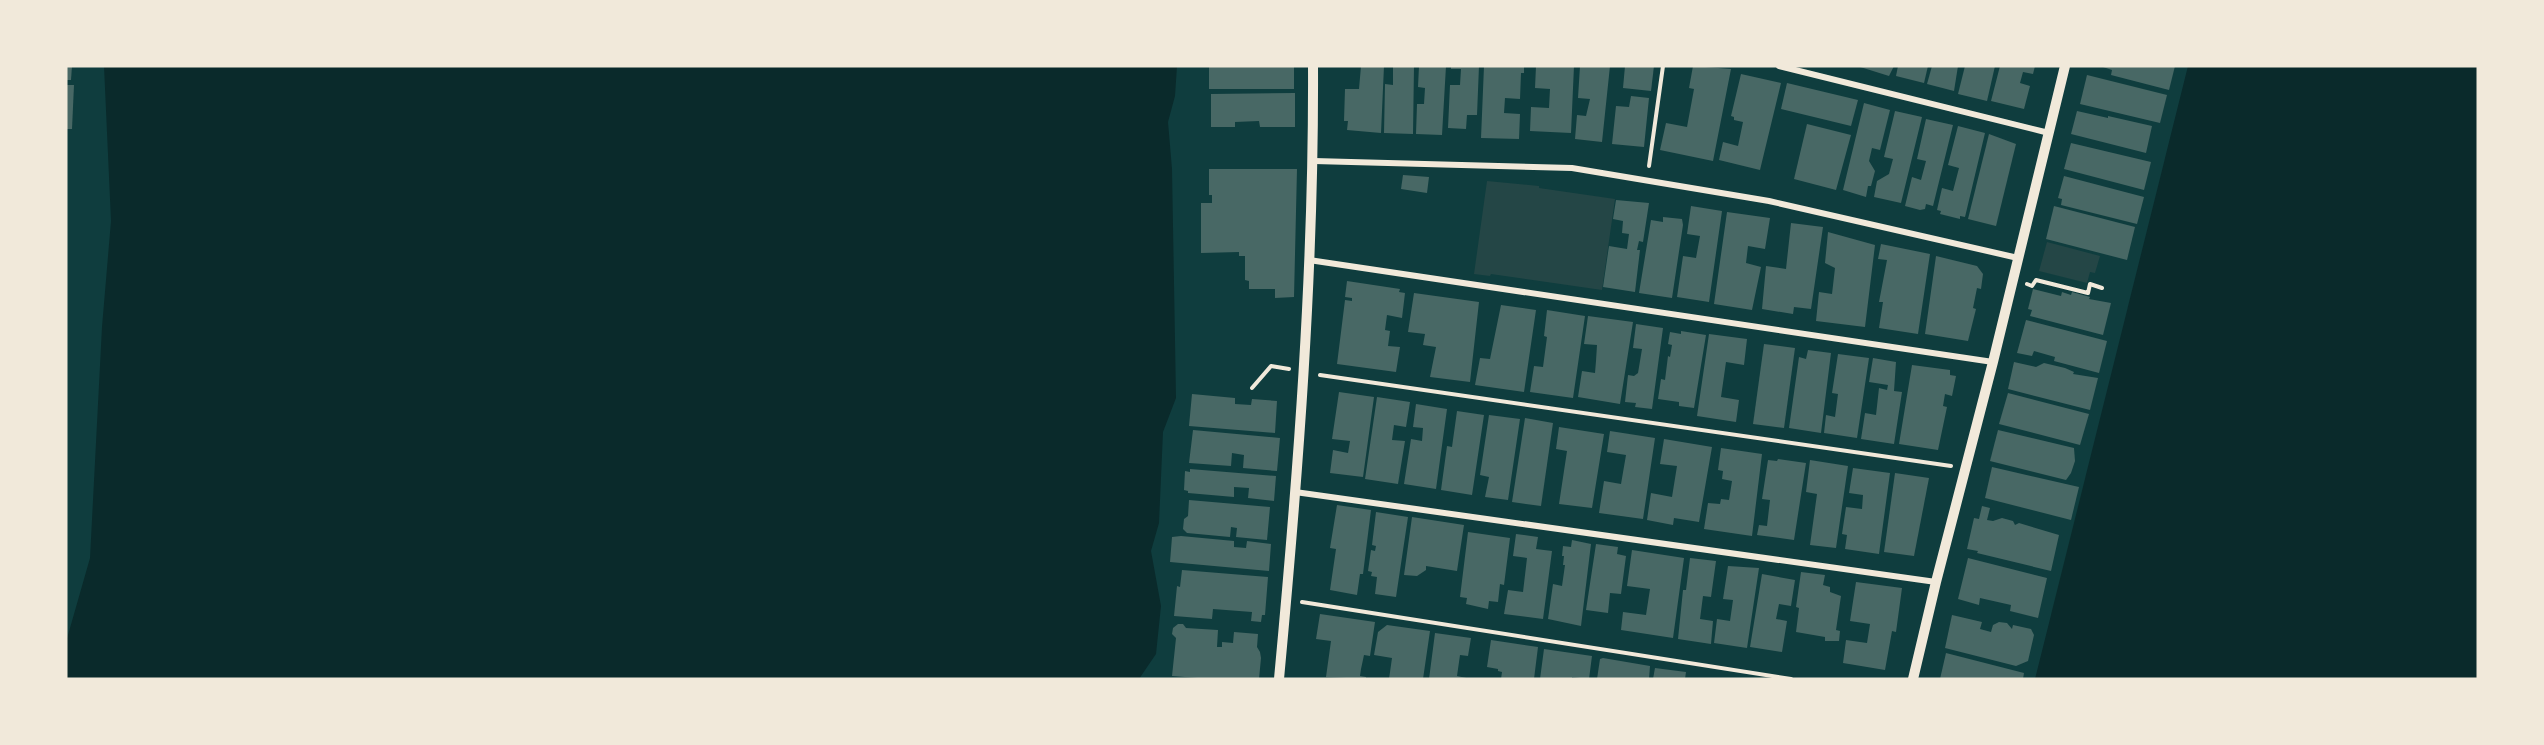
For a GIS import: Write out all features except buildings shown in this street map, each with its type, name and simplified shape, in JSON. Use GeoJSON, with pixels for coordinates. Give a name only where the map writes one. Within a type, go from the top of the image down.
{"type":"FeatureCollection","features":[{"type":"Feature","properties":{"kind":"street"},"geometry":{"type":"LineString","coordinates":[[1279,679],[1304,372],[1314,161],[1313,66]]}},
{"type":"Feature","properties":{"kind":"street"},"geometry":{"type":"LineString","coordinates":[[1779,66],[2049,133]]}},
{"type":"Feature","properties":{"kind":"street"},"geometry":{"type":"LineString","coordinates":[[1913,679],[1994,362],[2065,66]]}},
{"type":"Feature","properties":{"kind":"street"},"geometry":{"type":"LineString","coordinates":[[1314,161],[1572,168],[1770,201],[2018,258]]}},
{"type":"Feature","properties":{"kind":"street"},"geometry":{"type":"LineString","coordinates":[[1309,260],[1994,362]]}},
{"type":"Feature","properties":{"kind":"street"},"geometry":{"type":"LineString","coordinates":[[1295,492],[1936,582]]}},
{"type":"Feature","properties":{"kind":"path"},"geometry":{"type":"LineString","coordinates":[[1647,180],[1663,66]]}},
{"type":"Feature","properties":{"kind":"path"},"geometry":{"type":"LineString","coordinates":[[2013,281],[2032,286],[2036,280],[2088,293],[2090,284],[2102,288]]}},
{"type":"Feature","properties":{"kind":"path"},"geometry":{"type":"LineString","coordinates":[[1252,388],[1271,366],[1967,468]]}},
{"type":"Feature","properties":{"kind":"path"},"geometry":{"type":"LineString","coordinates":[[1286,600],[1791,679]]}},
{"type":"Feature","properties":{"kind":"shaded area"},"geometry":{"type":"Polygon","coordinates":[[[104,66],[1177,66],[1175,96],[1168,122],[1172,169],[1176,398],[1163,432],[1159,523],[1151,551],[1161,606],[1156,654],[1139,679],[66,679],[66,642],[90,558],[102,327],[111,221],[104,66]]]}},
{"type":"Feature","properties":{"kind":"shaded area"},"geometry":{"type":"Polygon","coordinates":[[[2188,66],[2478,66],[2478,679],[2035,679],[2188,66]]]}},
{"type":"Feature","properties":{"kind":"shaded area"},"geometry":{"type":"Polygon","coordinates":[[[1487,181],[1539,186],[1539,188],[1615,199],[1602,290],[1491,274],[1490,276],[1474,274],[1487,181]]]}},
{"type":"Feature","properties":{"kind":"shaded area"},"geometry":{"type":"Polygon","coordinates":[[[2047,242],[2100,256],[2095,273],[2090,272],[2087,283],[2039,271],[2047,242]]]}}]}
